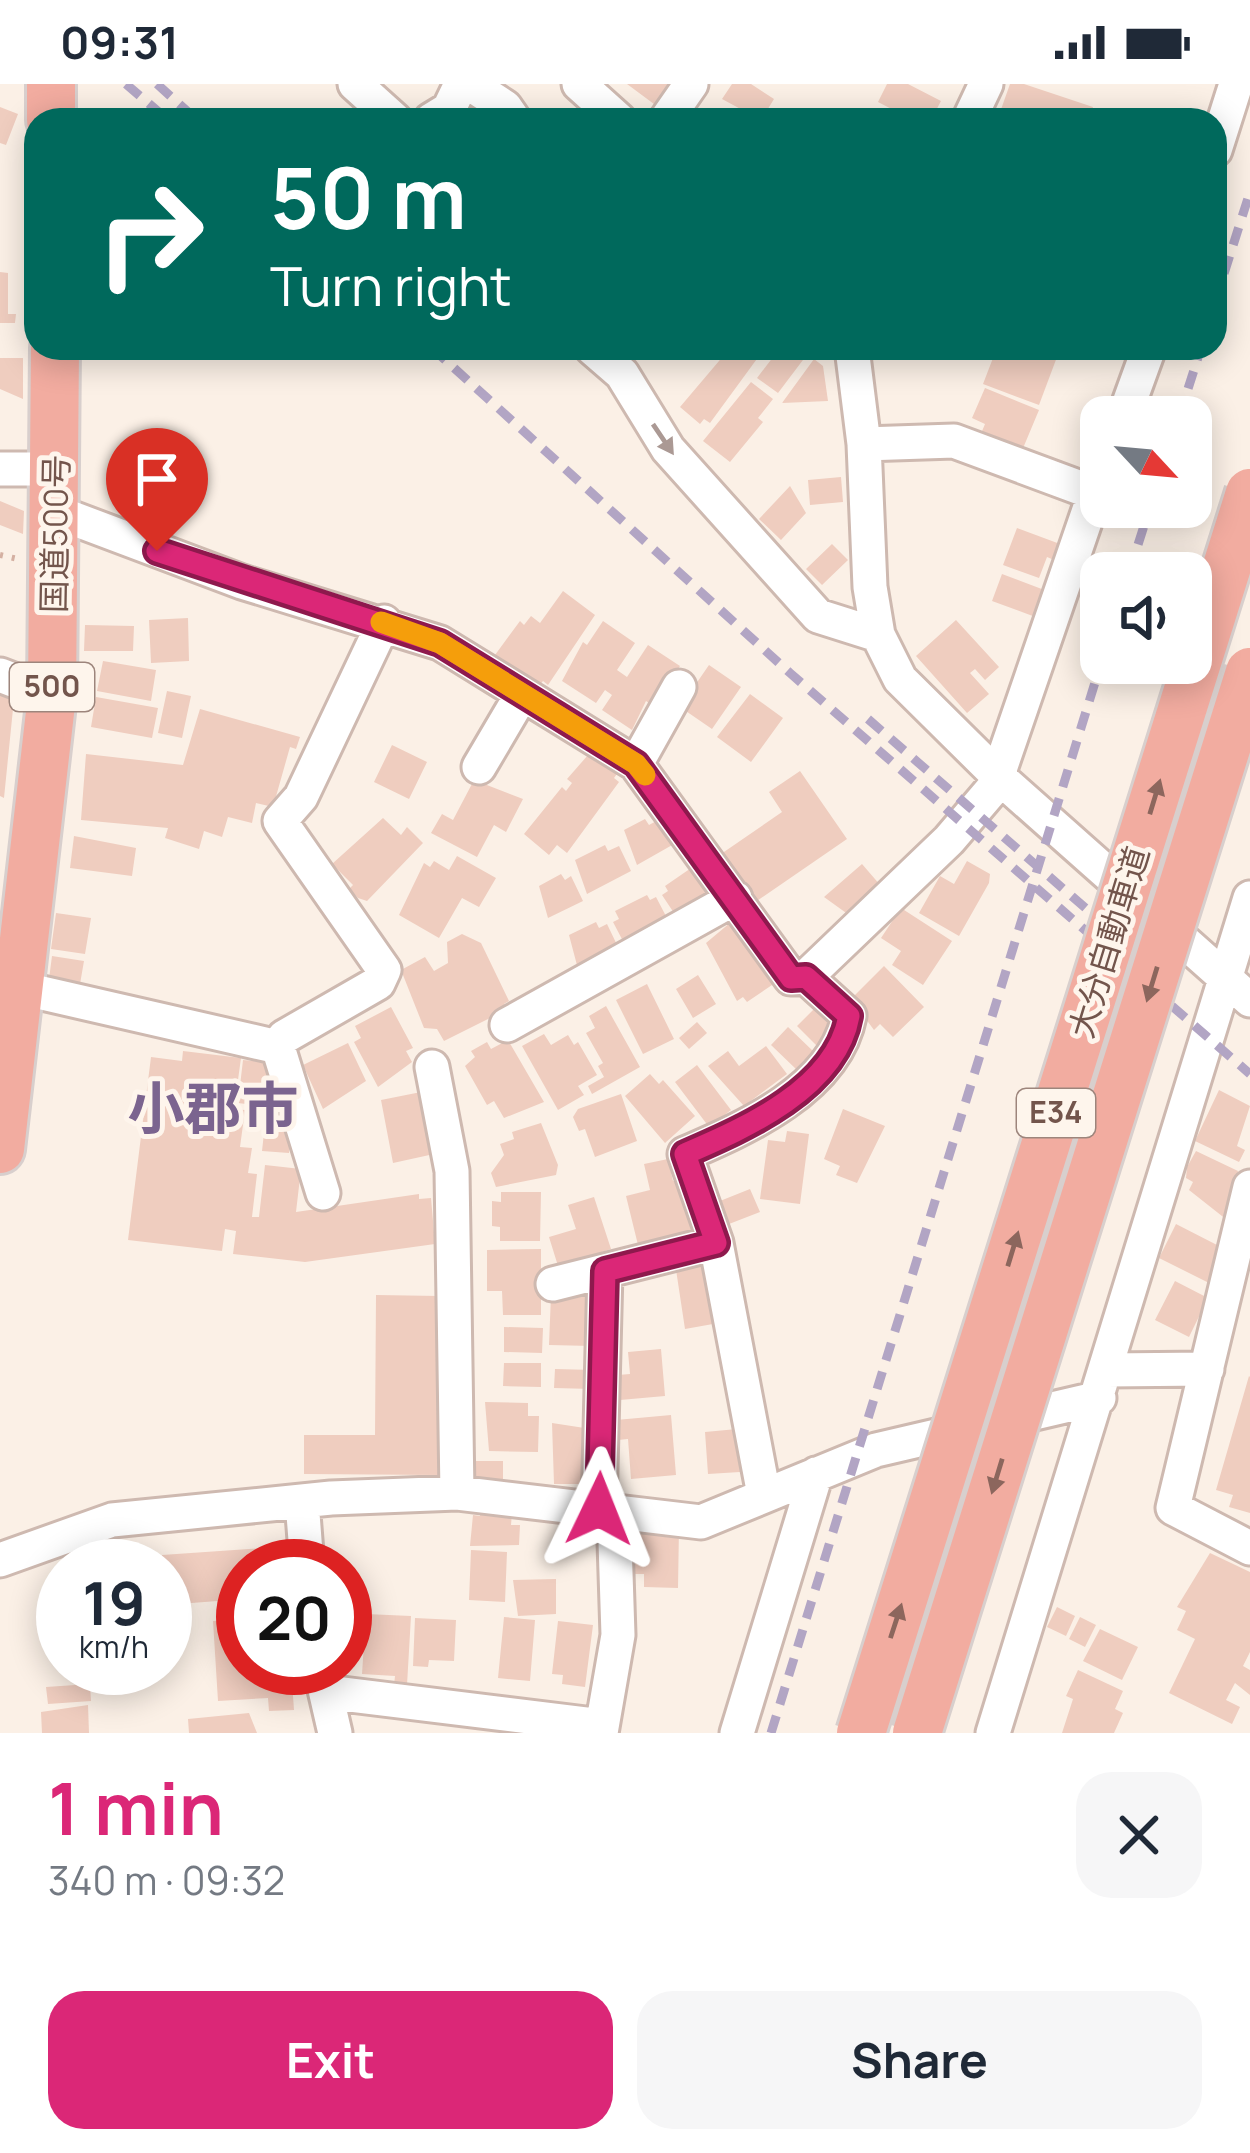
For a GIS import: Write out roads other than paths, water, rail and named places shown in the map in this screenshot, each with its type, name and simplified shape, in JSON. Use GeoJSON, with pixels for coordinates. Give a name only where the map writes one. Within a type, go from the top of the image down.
{"type":"FeatureCollection","features":[{"type":"Feature","properties":{"kind":"highway","name":"国道500号"},"geometry":{"type":"LineString","coordinates":[[0,1149],[7,1015],[52,695],[55,360]]}},
{"type":"Feature","properties":{"kind":"highway","name":"大分自動車道"},"geometry":{"type":"LineString","coordinates":[[861,1733],[1250,494]]}},
{"type":"Feature","properties":{"kind":"highway","name":"大分自動車道"},"geometry":{"type":"LineString","coordinates":[[916,1733],[1250,672]]}},
{"type":"Feature","properties":{"kind":"street"},"geometry":{"type":"LineString","coordinates":[[356,84],[381,108]]}},
{"type":"Feature","properties":{"kind":"street"},"geometry":{"type":"LineString","coordinates":[[470,84],[507,108]]}},
{"type":"Feature","properties":{"kind":"street"},"geometry":{"type":"LineString","coordinates":[[579,84],[606,108]]}},
{"type":"Feature","properties":{"kind":"street"},"geometry":{"type":"LineString","coordinates":[[606,360],[622,374],[668,449],[818,616],[878,635]]}},
{"type":"Feature","properties":{"kind":"street"},"geometry":{"type":"LineString","coordinates":[[854,360],[864,443],[870,587],[878,635],[900,679],[999,777],[1238,989]]}},
{"type":"Feature","properties":{"kind":"street"},"geometry":{"type":"LineString","coordinates":[[1132,396],[1145,360]]}},
{"type":"Feature","properties":{"kind":"street"},"geometry":{"type":"LineString","coordinates":[[864,443],[954,441],[1080,479]]}},
{"type":"Feature","properties":{"kind":"street"},"geometry":{"type":"LineString","coordinates":[[0,469],[56,491],[242,582],[440,643],[636,764],[791,978],[806,977],[949,840],[999,777],[1082,528]]}},
{"type":"Feature","properties":{"kind":"street"},"geometry":{"type":"LineString","coordinates":[[322,1193],[278,1048],[284,1037],[378,982],[384,970],[280,821],[302,797],[384,622]]}},
{"type":"Feature","properties":{"kind":"street"},"geometry":{"type":"LineString","coordinates":[[0,675],[52,695]]}},
{"type":"Feature","properties":{"kind":"street"},"geometry":{"type":"LineString","coordinates":[[636,764],[679,687]]}},
{"type":"Feature","properties":{"kind":"street"},"geometry":{"type":"LineString","coordinates":[[479,767],[522,694]]}},
{"type":"Feature","properties":{"kind":"street"},"geometry":{"type":"LineString","coordinates":[[507,1025],[735,898]]}},
{"type":"Feature","properties":{"kind":"street"},"geometry":{"type":"LineString","coordinates":[[993,1733],[1103,1384],[1238,989],[1250,898]]}},
{"type":"Feature","properties":{"kind":"street"},"geometry":{"type":"LineString","coordinates":[[764,1495],[716,1243],[685,1154],[756,1123],[825,1065],[849,1016],[806,977]]}},
{"type":"Feature","properties":{"kind":"street"},"geometry":{"type":"LineString","coordinates":[[7,1015],[278,1048]]}},
{"type":"Feature","properties":{"kind":"street"},"geometry":{"type":"LineString","coordinates":[[432,1067],[452,1171],[457,1492]]}},
{"type":"Feature","properties":{"kind":"street"},"geometry":{"type":"LineString","coordinates":[[1250,1187],[1173,1508],[1250,1548]]}},
{"type":"Feature","properties":{"kind":"street"},"geometry":{"type":"LineString","coordinates":[[553,1284],[716,1243]]}},
{"type":"Feature","properties":{"kind":"street"},"geometry":{"type":"LineString","coordinates":[[372,1689],[601,1730],[619,1635],[606,1510],[605,1271]]}},
{"type":"Feature","properties":{"kind":"street"},"geometry":{"type":"LineString","coordinates":[[0,1560],[112,1520],[457,1492],[701,1522],[918,1437],[1103,1384],[1207,1369]]}},
{"type":"Feature","properties":{"kind":"street"},"geometry":{"type":"LineString","coordinates":[[737,1733],[816,1474]]}},
{"type":"Feature","properties":{"kind":"street"},"geometry":{"type":"LineString","coordinates":[[302,1501],[305,1539]]}},
{"type":"Feature","properties":{"kind":"street"},"geometry":{"type":"LineString","coordinates":[[326,1695],[335,1733]]}},
{"type":"Feature","properties":{"kind":"railway"},"geometry":{"type":"LineString","coordinates":[[126,84],[154,108]]}},
{"type":"Feature","properties":{"kind":"railway"},"geometry":{"type":"LineString","coordinates":[[157,84],[184,108]]}},
{"type":"Feature","properties":{"kind":"railway"},"geometry":{"type":"LineString","coordinates":[[1227,264],[1250,192]]}},
{"type":"Feature","properties":{"kind":"railway"},"geometry":{"type":"LineString","coordinates":[[445,360],[790,673],[1250,1074]]}},
{"type":"Feature","properties":{"kind":"railway"},"geometry":{"type":"LineString","coordinates":[[1186,396],[1197,360]]}},
{"type":"Feature","properties":{"kind":"railway"},"geometry":{"type":"LineString","coordinates":[[1136,552],[1143,528]]}},
{"type":"Feature","properties":{"kind":"railway"},"geometry":{"type":"LineString","coordinates":[[771,1733],[1095,684]]}},
{"type":"Feature","properties":{"kind":"railway"},"geometry":{"type":"LineString","coordinates":[[868,719],[1090,912]]}},
{"type":"Feature","properties":{"kind":"district","name":"小郡市"},"geometry":{"type":"Point","coordinates":[213,1109]}}]}
